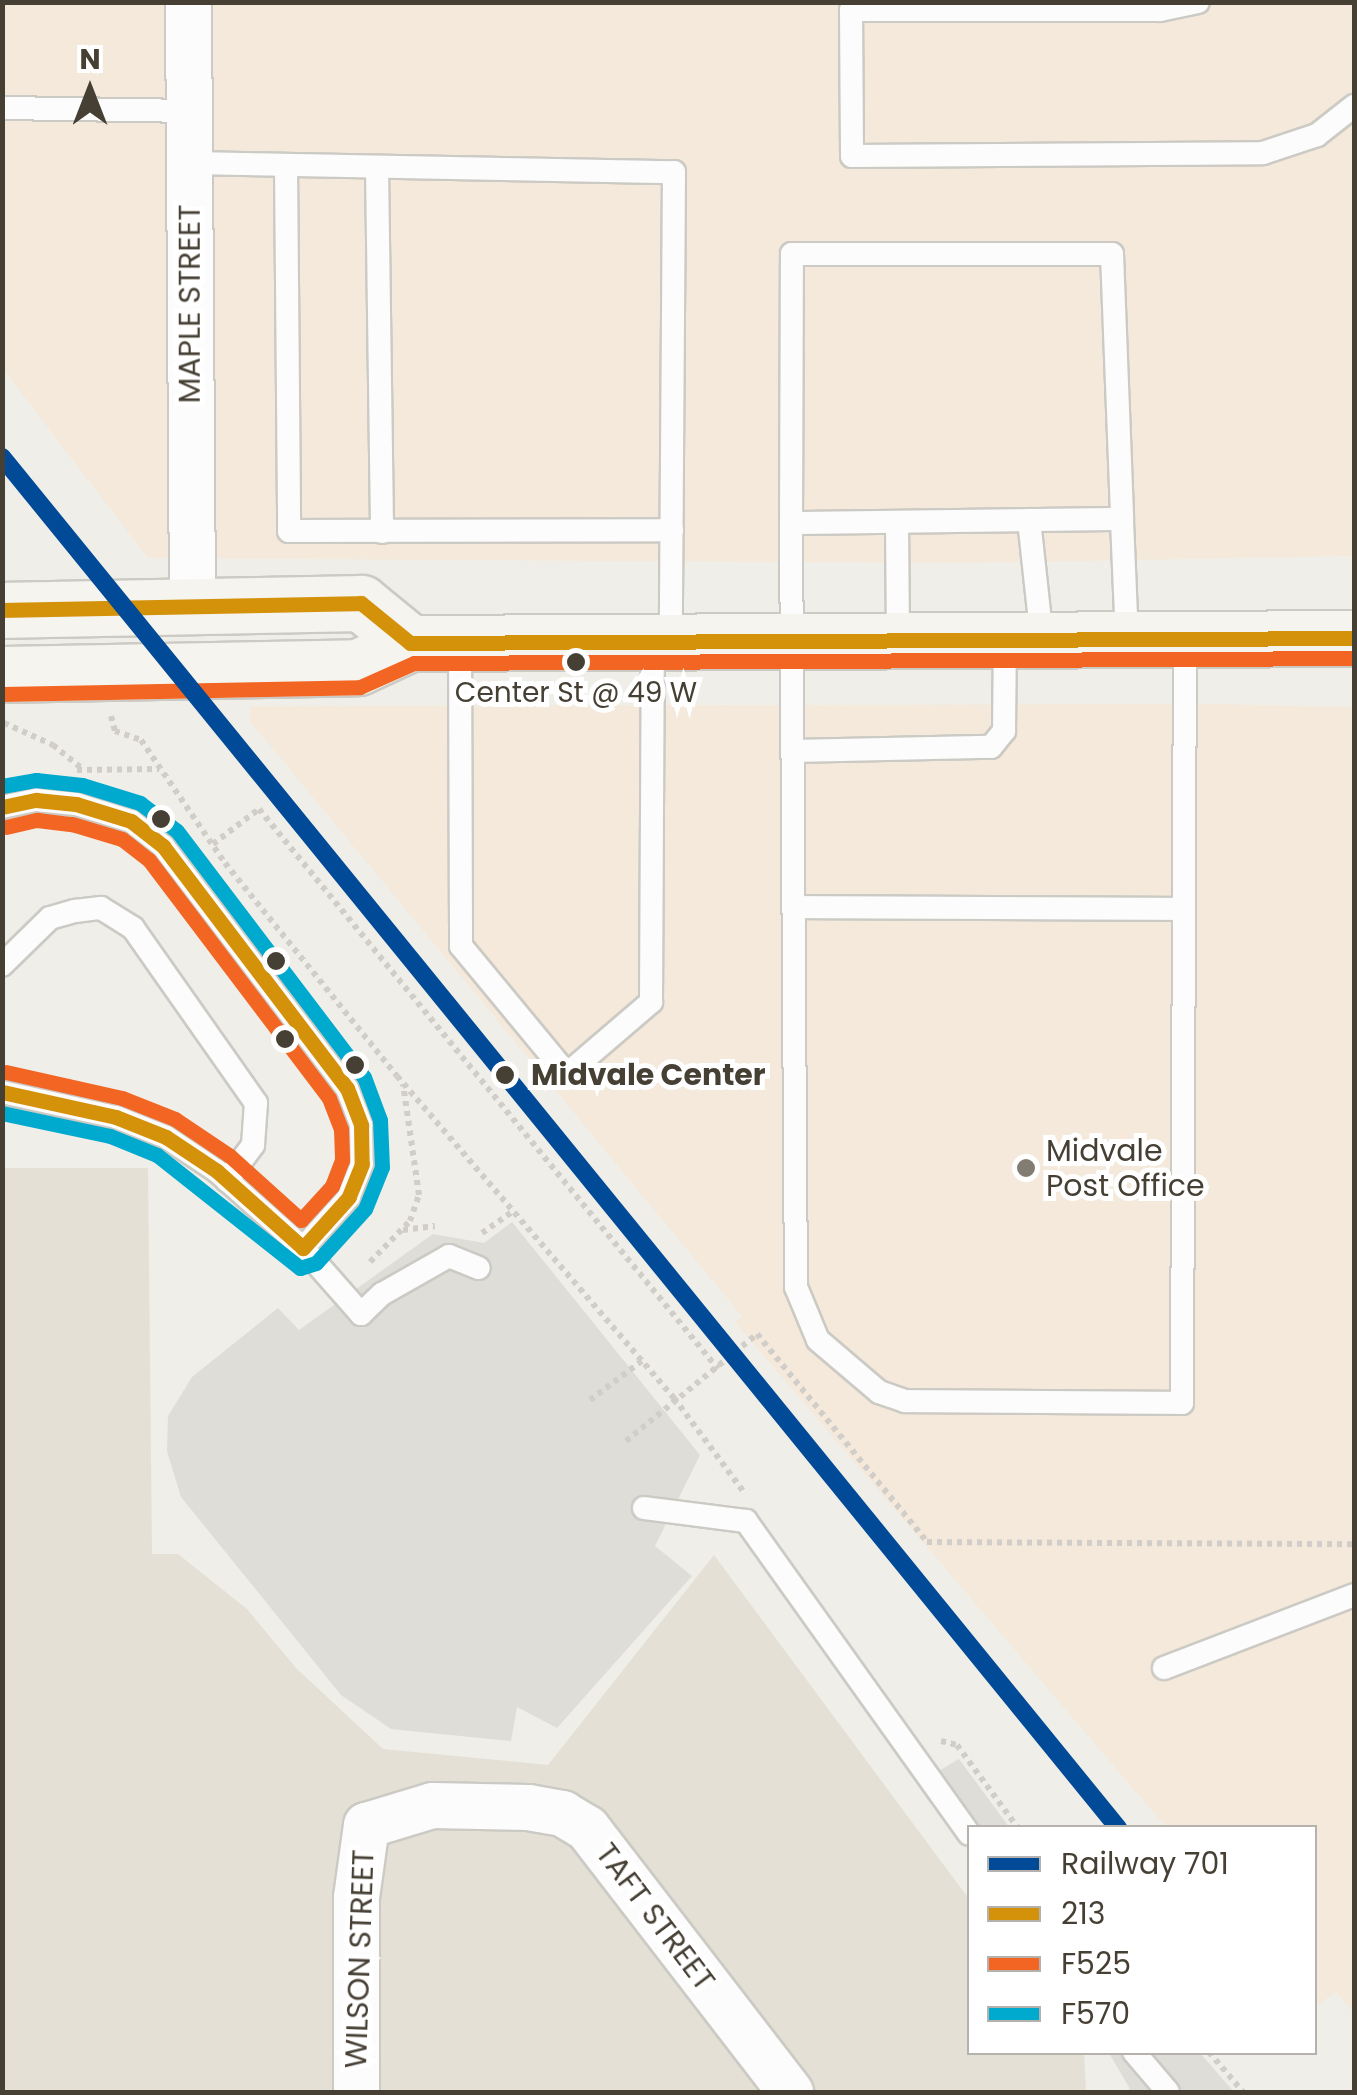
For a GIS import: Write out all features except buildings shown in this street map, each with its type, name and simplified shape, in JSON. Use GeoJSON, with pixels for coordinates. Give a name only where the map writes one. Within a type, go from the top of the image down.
{"type":"FeatureCollection","features":[{"type":"Feature","properties":{"kind":"main road"},"geometry":{"type":"LineString","coordinates":[[2,610],[361,603],[435,643]]}},
{"type":"Feature","properties":{"kind":"main road"},"geometry":{"type":"LineString","coordinates":[[2,674],[358,667],[435,643],[1354,638]]}},
{"type":"Feature","properties":{"kind":"street","name":"MAPLE STREET"},"geometry":{"type":"LineString","coordinates":[[188,2],[192,606]]}},
{"type":"Feature","properties":{"kind":"street","name":"TAFT STREET"},"geometry":{"type":"LineString","coordinates":[[366,1825],[432,1805],[528,1807],[562,1812],[587,1828],[790,2092]]}},
{"type":"Feature","properties":{"kind":"street","name":"WILSON STREET"},"geometry":{"type":"LineString","coordinates":[[356,2092],[356,1897],[366,1825]]}},
{"type":"Feature","properties":{"kind":"lane"},"geometry":{"type":"LineString","coordinates":[[1198,2],[1160,10],[851,10],[852,156],[1263,153],[1318,136],[1354,106]]}},
{"type":"Feature","properties":{"kind":"lane"},"geometry":{"type":"LineString","coordinates":[[2,108],[188,110]]}},
{"type":"Feature","properties":{"kind":"lane"},"geometry":{"type":"LineString","coordinates":[[189,163],[674,172],[672,530],[662,641],[651,1002],[567,1074],[461,946],[435,643]]}},
{"type":"Feature","properties":{"kind":"lane"},"geometry":{"type":"LineString","coordinates":[[286,166],[290,532],[672,530]]}},
{"type":"Feature","properties":{"kind":"lane"},"geometry":{"type":"LineString","coordinates":[[377,168],[382,532]]}},
{"type":"Feature","properties":{"kind":"lane"},"geometry":{"type":"LineString","coordinates":[[1127,640],[1112,254],[792,254],[794,1250],[806,1318],[818,1340],[879,1392],[905,1401],[1182,1403],[1185,639]]}},
{"type":"Feature","properties":{"kind":"lane"},"geometry":{"type":"LineString","coordinates":[[793,752],[991,747],[1004,730],[1024,640],[1030,520]]}},
{"type":"Feature","properties":{"kind":"lane"},"geometry":{"type":"LineString","coordinates":[[791,523],[1122,520]]}},
{"type":"Feature","properties":{"kind":"lane"},"geometry":{"type":"LineString","coordinates":[[897,522],[898,641]]}},
{"type":"Feature","properties":{"kind":"lane"},"geometry":{"type":"LineString","coordinates":[[2,807],[36,800],[76,804],[131,821],[163,846],[347,1088],[361,1125],[362,1164],[349,1196],[303,1248]]}},
{"type":"Feature","properties":{"kind":"lane"},"geometry":{"type":"LineString","coordinates":[[794,907],[1183,910]]}},
{"type":"Feature","properties":{"kind":"lane"},"geometry":{"type":"LineString","coordinates":[[2,965],[50,918],[101,908],[133,928],[256,1103],[252,1145],[227,1180]]}},
{"type":"Feature","properties":{"kind":"lane"},"geometry":{"type":"LineString","coordinates":[[2,1092],[116,1117],[166,1137],[227,1180],[303,1248],[361,1314],[382,1294],[449,1256],[478,1268]]}},
{"type":"Feature","properties":{"kind":"lane"},"geometry":{"type":"LineString","coordinates":[[644,1508],[746,1521],[967,1830]]}},
{"type":"Feature","properties":{"kind":"lane"},"geometry":{"type":"LineString","coordinates":[[1164,1668],[1354,1594]]}},
{"type":"Feature","properties":{"kind":"lane"},"geometry":{"type":"LineString","coordinates":[[1137,2055],[1168,2092]]}},
{"type":"Feature","properties":{"kind":"path"},"geometry":{"type":"LineString","coordinates":[[111,716],[115,731],[141,740],[213,844],[403,1083],[674,1398],[754,1506]]}},
{"type":"Feature","properties":{"kind":"path"},"geometry":{"type":"LineString","coordinates":[[2,722],[53,745],[84,770]]}},
{"type":"Feature","properties":{"kind":"path"},"geometry":{"type":"LineString","coordinates":[[213,844],[259,809],[718,1369]]}},
{"type":"Feature","properties":{"kind":"path"},"geometry":{"type":"LineString","coordinates":[[363,1269],[410,1222],[418,1195],[403,1083]]}},
{"type":"Feature","properties":{"kind":"path"},"geometry":{"type":"LineString","coordinates":[[626,1441],[757,1334],[927,1542],[1354,1544]]}},
{"type":"Feature","properties":{"kind":"path"},"geometry":{"type":"LineString","coordinates":[[590,1400],[642,1361]]}},
{"type":"Feature","properties":{"kind":"path"},"geometry":{"type":"LineString","coordinates":[[926,1737],[957,1744],[1016,1825]]}},
{"type":"Feature","properties":{"kind":"path"},"geometry":{"type":"LineString","coordinates":[[1212,2055],[1243,2092]]}},
{"type":"Feature","properties":{"kind":"shaded area"},"geometry":{"type":"Polygon","coordinates":[[[3,3],[1354,3],[1354,556],[960,563],[148,558],[3,369],[3,3]]]}},
{"type":"Feature","properties":{"kind":"shaded area"},"geometry":{"type":"Polygon","coordinates":[[[250,706],[1354,707],[1354,2013],[1336,1992],[1317,2005],[1317,1825],[1164,1825],[735,1322],[742,1316],[250,721],[250,706]]]}},
{"type":"Feature","properties":{"kind":"shaded area"},"geometry":{"type":"Polygon","coordinates":[[[3,1168],[148,1168],[152,1554],[178,1554],[247,1609],[296,1668],[383,1749],[548,1765],[714,1555],[967,1896],[967,2055],[1084,2055],[1086,2092],[3,2092],[3,1168]]]}},
{"type":"Feature","properties":{"kind":"shaded area"},"geometry":{"type":"Polygon","coordinates":[[[512,1222],[700,1455],[655,1546],[692,1576],[557,1728],[517,1707],[511,1741],[391,1729],[341,1695],[181,1497],[167,1451],[168,1416],[192,1377],[278,1308],[299,1330],[433,1234],[484,1243],[512,1222]]]}},
{"type":"Feature","properties":{"kind":"shaded area"},"geometry":{"type":"Polygon","coordinates":[[[959,1759],[1008,1825],[970,1825],[932,1775],[959,1759]]]}},
{"type":"Feature","properties":{"kind":"shaded area"},"geometry":{"type":"Polygon","coordinates":[[[1110,2055],[1202,2055],[1234,2092],[1123,2092],[1130,2089],[1110,2055]]]}},
{"type":"Feature","properties":{"kind":"rail line","name":"701"},"geometry":{"type":"LineString","coordinates":[[2,457],[1116,1825]]}},
{"type":"Feature","properties":{"kind":"transit line","name":"213"},"geometry":{"type":"LineString","coordinates":[[2,610],[361,603],[410,643],[1354,638]]}},
{"type":"Feature","properties":{"kind":"transit line","name":"F525"},"geometry":{"type":"LineString","coordinates":[[2,694],[360,687],[414,663],[1354,658]]}},
{"type":"Feature","properties":{"kind":"transit line","name":"F570"},"geometry":{"type":"LineString","coordinates":[[2,786],[36,780],[82,785],[140,803],[177,831],[364,1077],[380,1120],[382,1167],[365,1209],[316,1263],[300,1268],[157,1155],[110,1136],[2,1113]]}},
{"type":"Feature","properties":{"kind":"transit line","name":"213"},"geometry":{"type":"LineString","coordinates":[[2,807],[36,800],[76,804],[131,821],[163,846],[347,1088],[361,1125],[362,1164],[349,1197],[303,1248],[217,1171],[166,1137],[116,1117],[2,1092]]}},
{"type":"Feature","properties":{"kind":"transit line","name":"F525"},"geometry":{"type":"LineString","coordinates":[[6,827],[37,820],[72,824],[122,839],[149,860],[329,1098],[341,1129],[342,1160],[332,1186],[301,1220],[230,1156],[175,1119],[122,1098],[6,1072]]}},
{"type":"Feature","properties":{"kind":"place","name":"Center St @ 49 W"},"geometry":{"type":"Point","coordinates":[576,662]}},
{"type":"Feature","properties":{"kind":"place","name":"Midvale Center"},"geometry":{"type":"Point","coordinates":[505,1075]}},
{"type":"Feature","properties":{"kind":"place","name":"Midvale Post Office"},"geometry":{"type":"Point","coordinates":[1026,1168]}}]}
